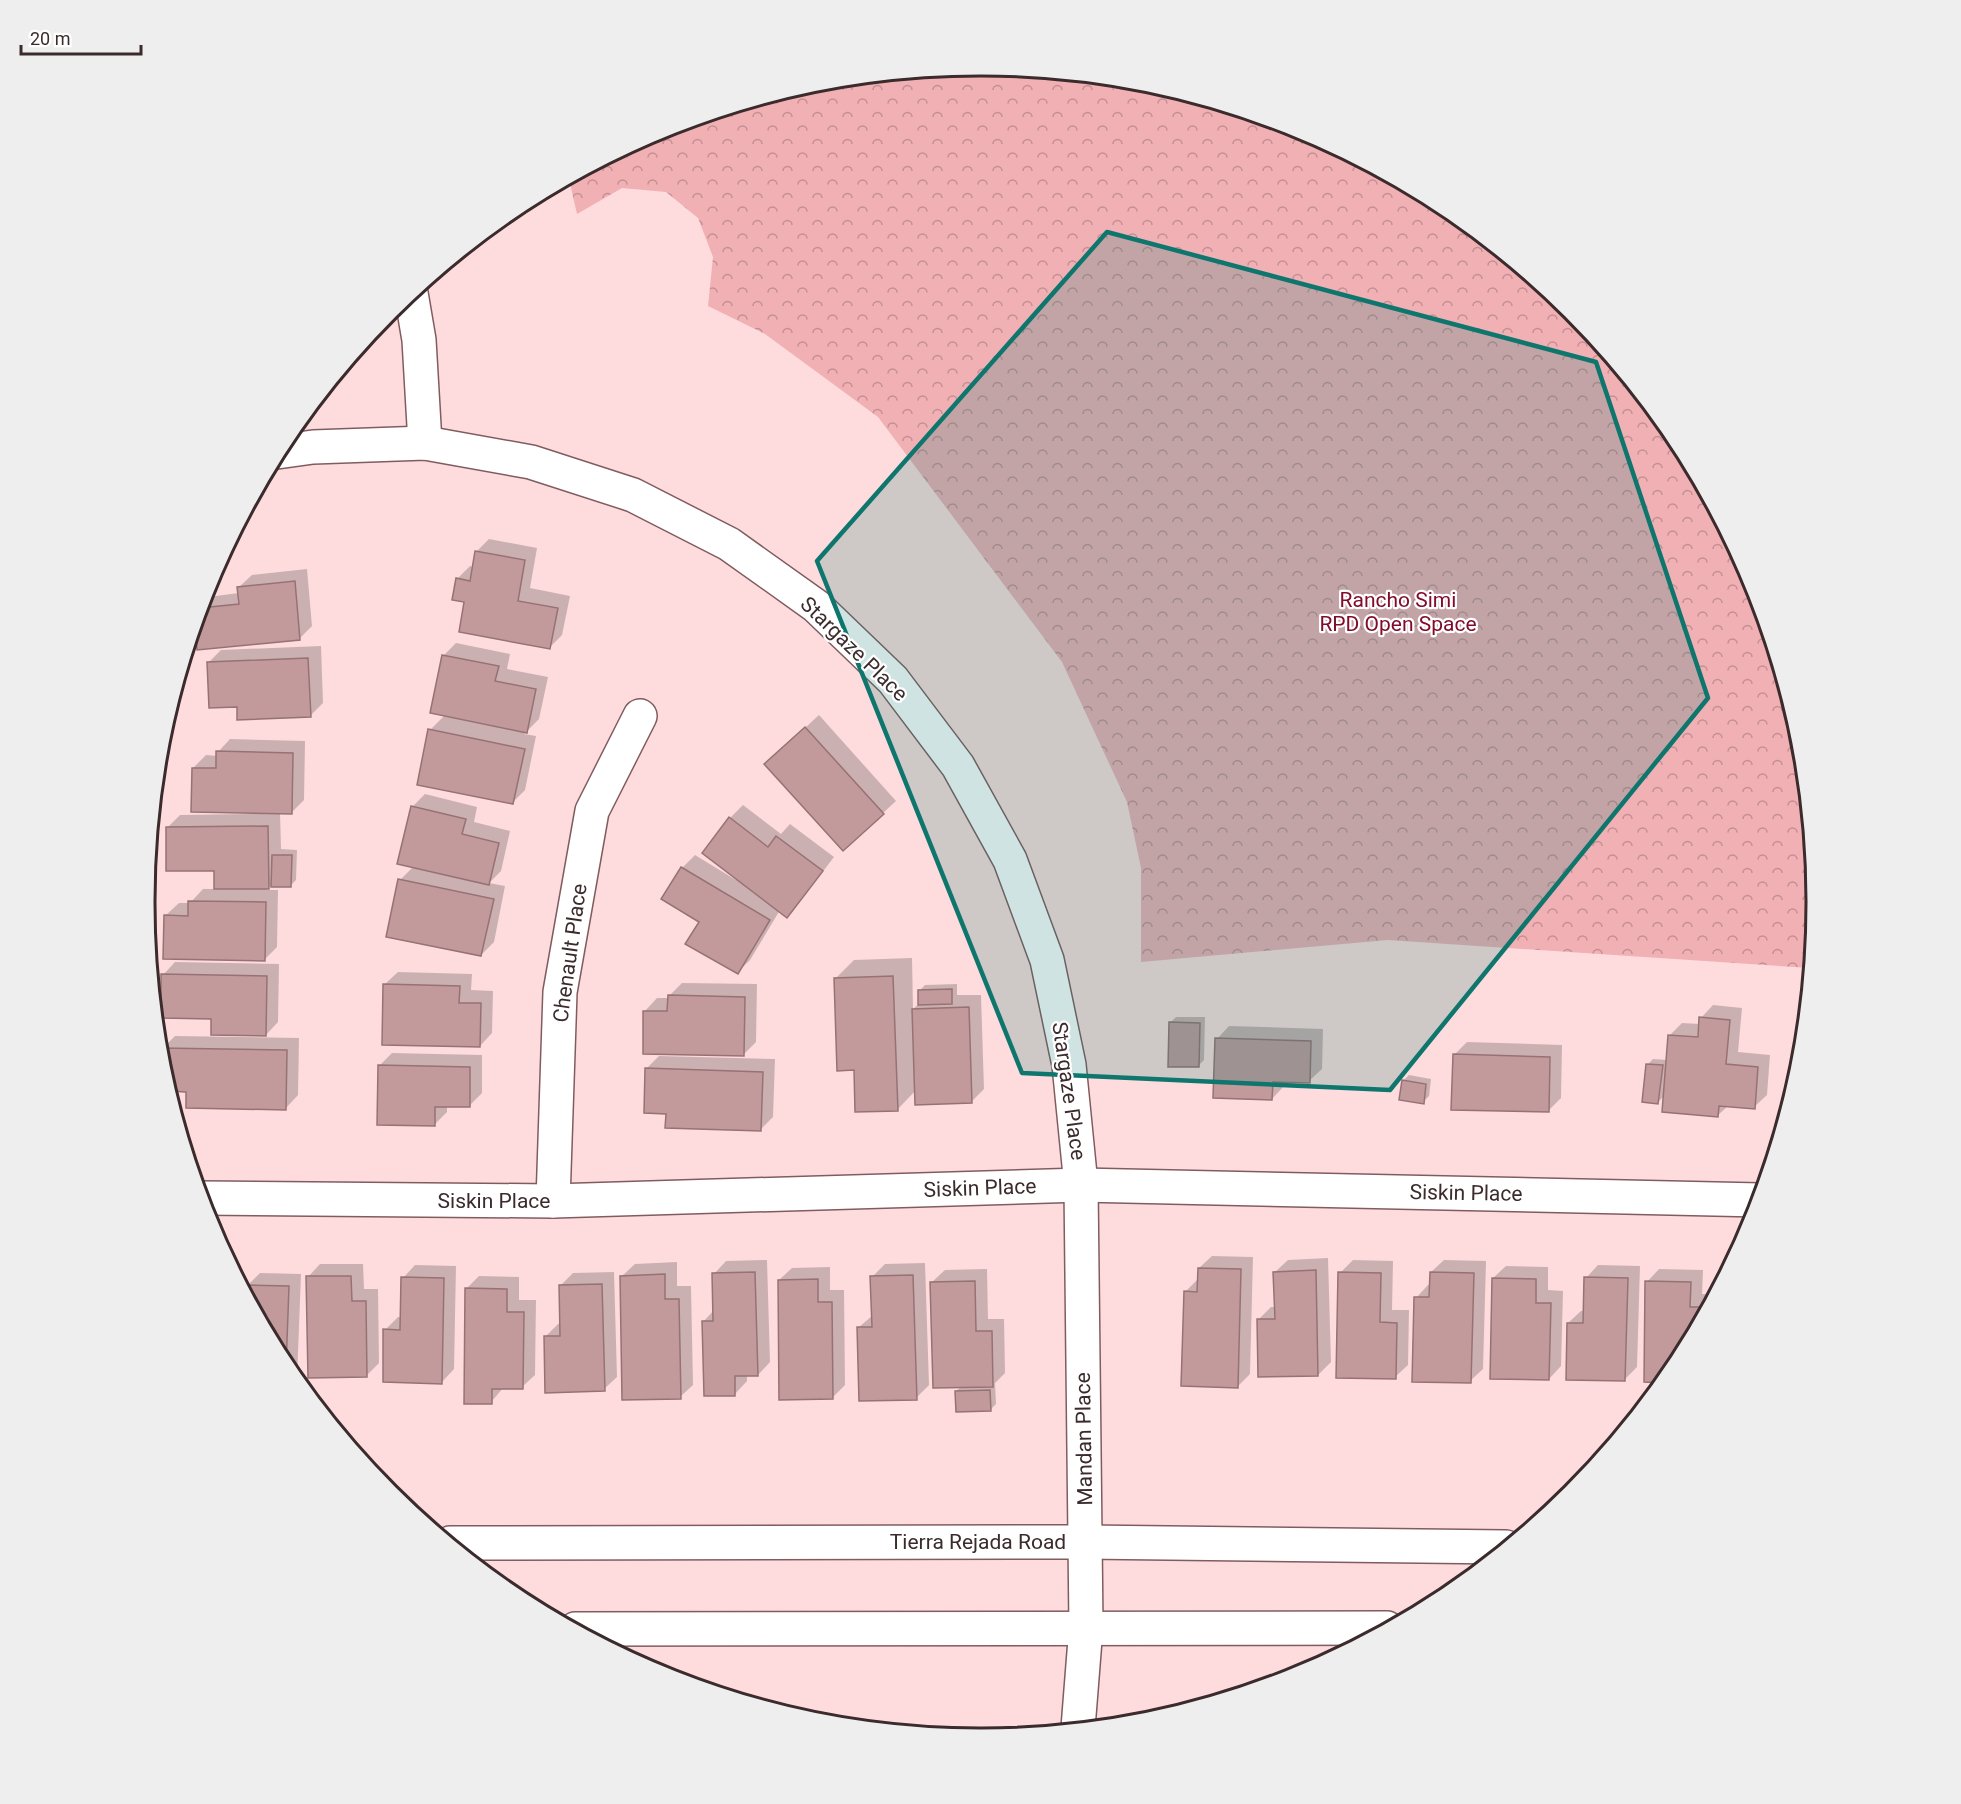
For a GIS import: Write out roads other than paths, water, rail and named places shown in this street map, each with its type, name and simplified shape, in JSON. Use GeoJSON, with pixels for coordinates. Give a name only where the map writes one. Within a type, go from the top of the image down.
{"type":"FeatureCollection","features":[{"type":"Feature","properties":{"kind":"street"},"geometry":{"type":"LineString","coordinates":[[413,303],[419,340],[425,443]]}},
{"type":"Feature","properties":{"kind":"street","name":"Stargaze Place"},"geometry":{"type":"LineString","coordinates":[[289,450],[314,447],[425,443],[531,462],[633,495],[729,544],[816,606],[893,681],[958,766],[1010,860],[1047,960],[1069,1065],[1081,1185]]}},
{"type":"Feature","properties":{"kind":"street","name":"Chenault Place"},"geometry":{"type":"LineString","coordinates":[[553,1201],[560,992],[592,811],[640,716]]}},
{"type":"Feature","properties":{"kind":"street","name":"Siskin Place"},"geometry":{"type":"LineString","coordinates":[[211,1198],[553,1201],[1081,1185],[1750,1200]]}},
{"type":"Feature","properties":{"kind":"street","name":"Mandan Place"},"geometry":{"type":"LineString","coordinates":[[1079,1721],[1086,1627],[1081,1185]]}},
{"type":"Feature","properties":{"kind":"street","name":"Tierra Rejada Road"},"geometry":{"type":"LineString","coordinates":[[461,1543],[1085,1542],[1496,1547]]}},
{"type":"Feature","properties":{"kind":"street"},"geometry":{"type":"LineString","coordinates":[[590,1629],[1372,1628]]}},
{"type":"Feature","properties":{"kind":"park label","name":"Rancho Simi RPD Open Space"},"geometry":{"type":"Point","coordinates":[1398,612]}}]}
